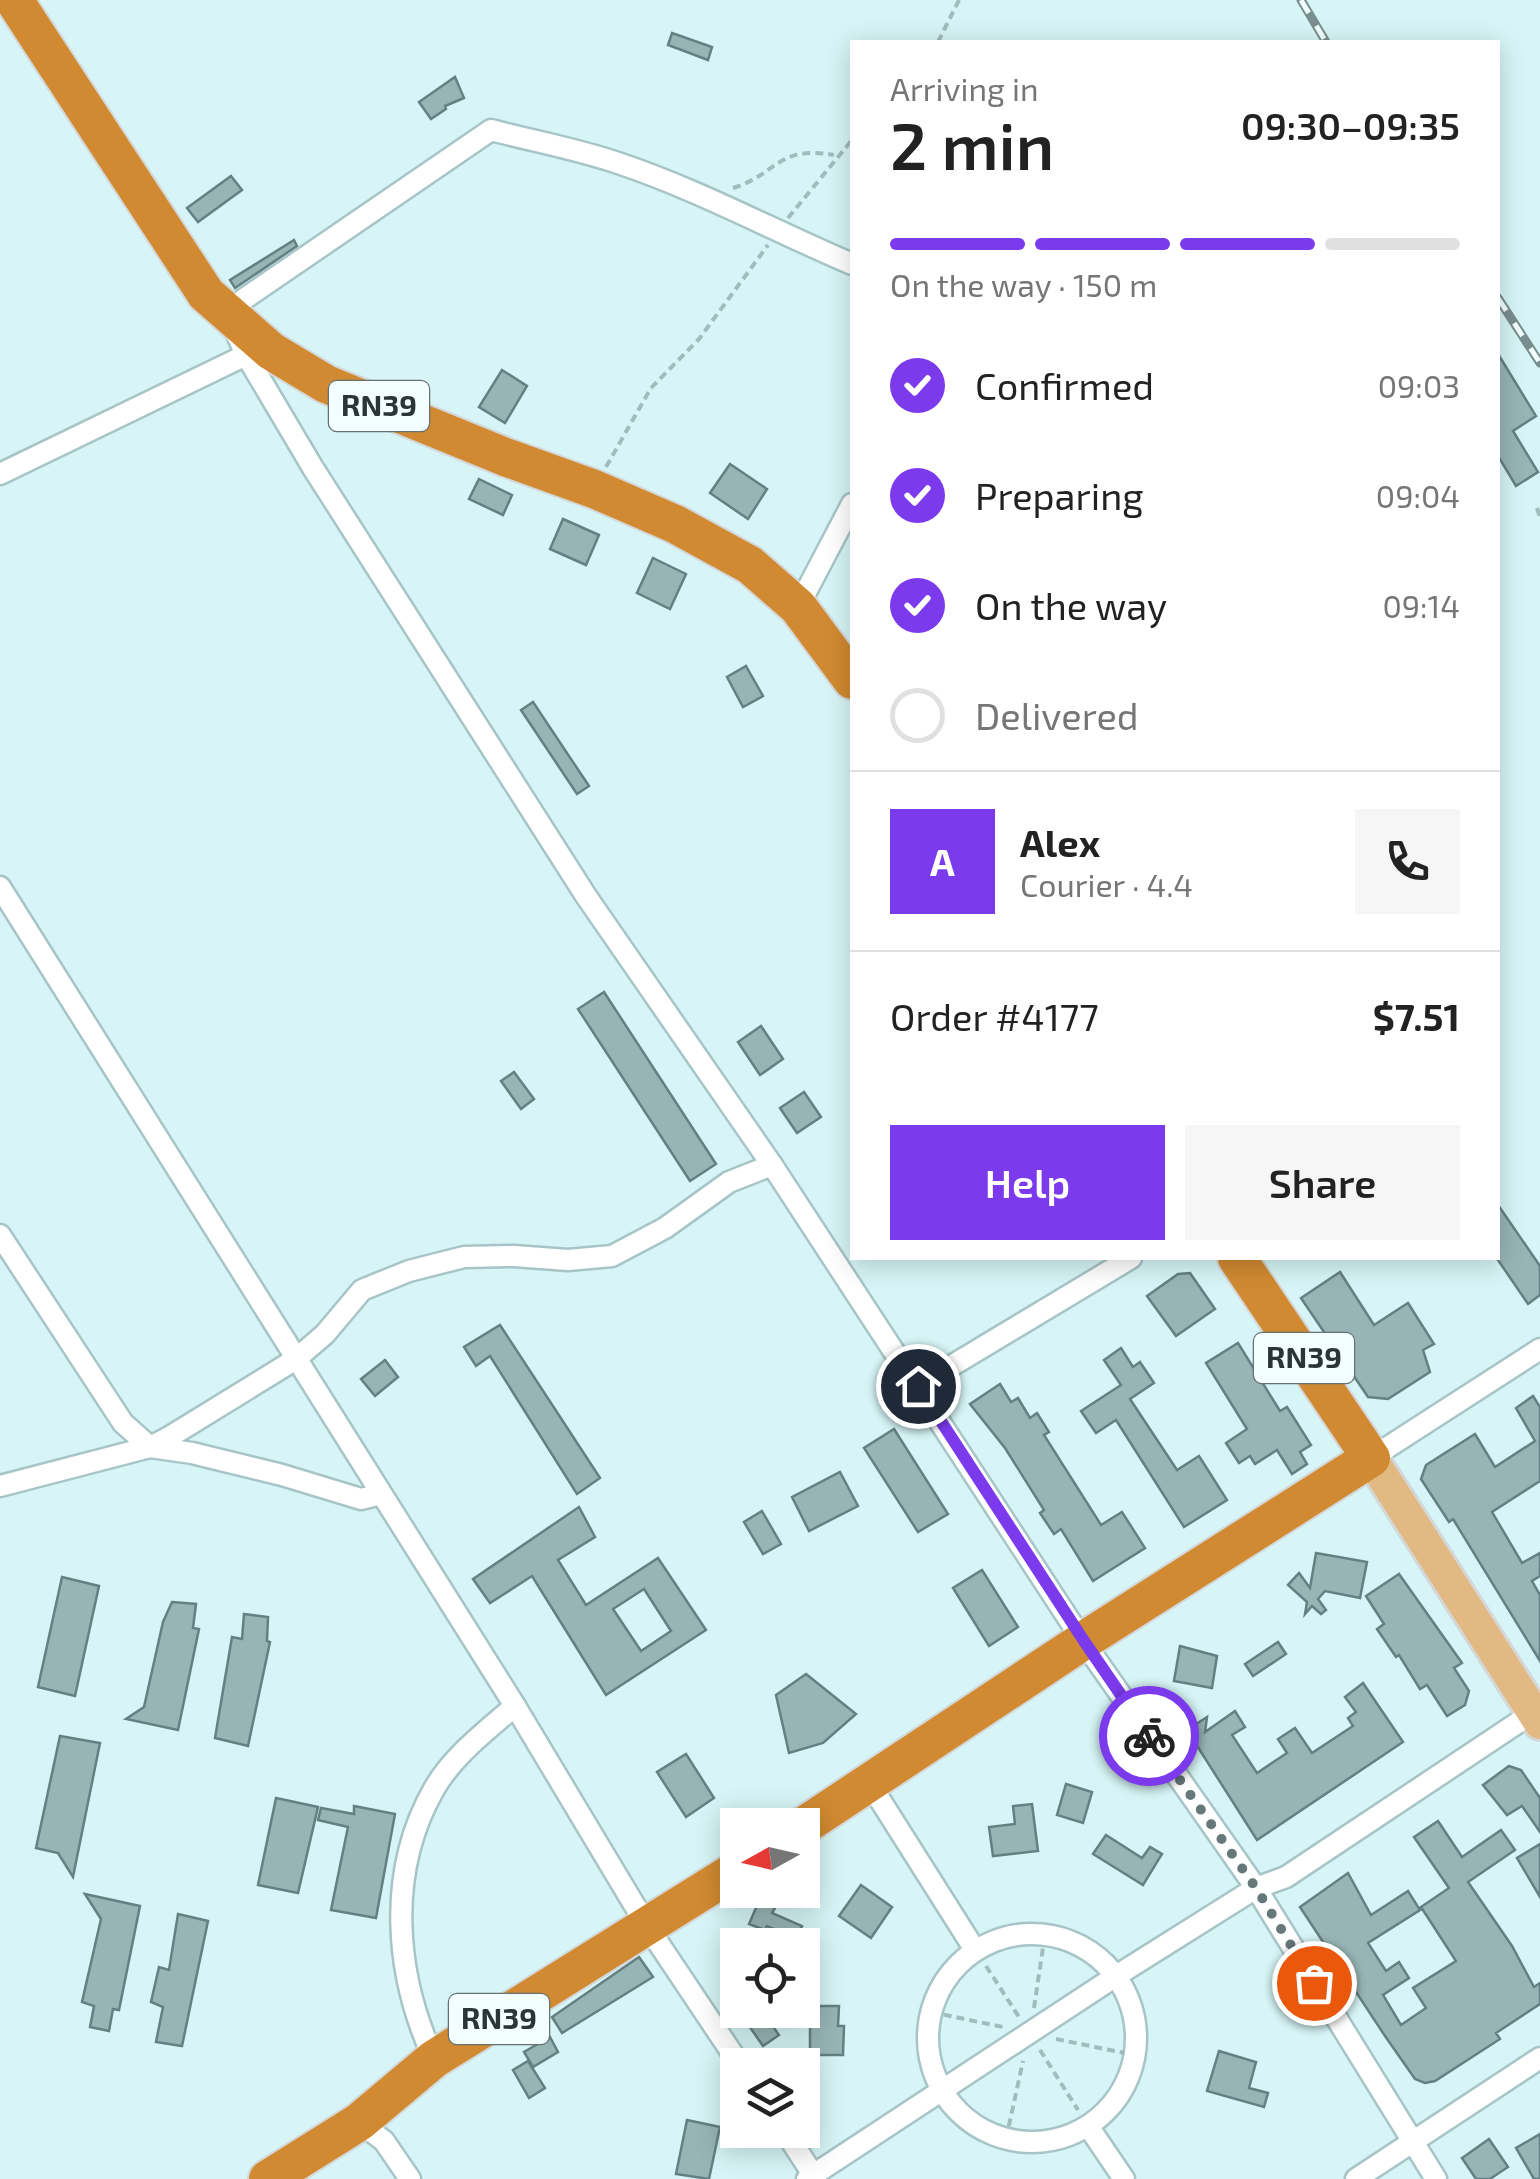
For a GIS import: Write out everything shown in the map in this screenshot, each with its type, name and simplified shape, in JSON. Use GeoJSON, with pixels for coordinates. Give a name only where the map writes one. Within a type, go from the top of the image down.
{"type":"FeatureCollection","features":[{"type":"Feature","properties":{"kind":"highway","name":"RN39"},"geometry":{"type":"LineString","coordinates":[[14,0],[206,294],[271,351],[326,384],[594,489],[674,524],[750,565],[798,607],[850,677]]}},
{"type":"Feature","properties":{"kind":"highway","name":"RN39"},"geometry":{"type":"LineString","coordinates":[[1238,1260],[1371,1458]]}},
{"type":"Feature","properties":{"kind":"highway"},"geometry":{"type":"LineString","coordinates":[[820,1816],[1371,1458]]}},
{"type":"Feature","properties":{"kind":"highway","name":"RN39"},"geometry":{"type":"LineString","coordinates":[[268,2179],[359,2122],[434,2059],[720,1880]]}},
{"type":"Feature","properties":{"kind":"main road"},"geometry":{"type":"LineString","coordinates":[[1371,1458],[1538,1715]]}},
{"type":"Feature","properties":{"kind":"street"},"geometry":{"type":"LineString","coordinates":[[850,263],[699,194],[616,162],[491,130],[244,299],[228,314],[246,355],[313,468],[586,896],[772,1165],[1084,1641],[1256,1888],[1436,2179]]}},
{"type":"Feature","properties":{"kind":"street"},"geometry":{"type":"LineString","coordinates":[[0,474],[246,355]]}},
{"type":"Feature","properties":{"kind":"street"},"geometry":{"type":"LineString","coordinates":[[798,607],[850,508]]}},
{"type":"Feature","properties":{"kind":"street"},"geometry":{"type":"LineString","coordinates":[[0,887],[648,1926],[729,2048]]}},
{"type":"Feature","properties":{"kind":"street"},"geometry":{"type":"LineString","coordinates":[[0,1486],[150,1447],[296,1359],[325,1334],[362,1290],[464,1257],[568,1260],[612,1256],[664,1228],[729,1182],[772,1165]]}},
{"type":"Feature","properties":{"kind":"street"},"geometry":{"type":"LineString","coordinates":[[0,1235],[123,1423],[150,1447],[192,1453],[361,1498],[381,1494]]}},
{"type":"Feature","properties":{"kind":"street"},"geometry":{"type":"LineString","coordinates":[[918,1386],[1128,1260]]}},
{"type":"Feature","properties":{"kind":"street"},"geometry":{"type":"LineString","coordinates":[[1371,1458],[1540,1350]]}},
{"type":"Feature","properties":{"kind":"street"},"geometry":{"type":"LineString","coordinates":[[434,2059],[419,2026],[403,1964],[400,1923],[407,1864],[416,1827],[435,1787],[462,1755],[514,1706]]}},
{"type":"Feature","properties":{"kind":"street"},"geometry":{"type":"LineString","coordinates":[[794,2148],[812,2178],[1116,1976],[1256,1888],[1286,1877],[1538,1715]]}},
{"type":"Feature","properties":{"kind":"street"},"geometry":{"type":"LineString","coordinates":[[870,1784],[975,1950]]}},
{"type":"Feature","properties":{"kind":"street"},"geometry":{"type":"LineString","coordinates":[[1046,1934],[1089,1950],[1116,1976],[1134,2021],[1134,2056],[1123,2088],[1102,2116],[1073,2134],[1040,2142],[1006,2140],[974,2126],[961,2115],[942,2090],[928,2054],[929,2020],[940,1988],[961,1960],[1006,1936],[1046,1934]]}},
{"type":"Feature","properties":{"kind":"street"},"geometry":{"type":"LineString","coordinates":[[1356,2179],[1540,2058]]}},
{"type":"Feature","properties":{"kind":"street"},"geometry":{"type":"LineString","coordinates":[[359,2122],[384,2140],[410,2179]]}},
{"type":"Feature","properties":{"kind":"street"},"geometry":{"type":"LineString","coordinates":[[1088,2126],[1124,2179]]}},
{"type":"Feature","properties":{"kind":"path"},"geometry":{"type":"LineString","coordinates":[[939,40],[958,0]]}},
{"type":"Feature","properties":{"kind":"path"},"geometry":{"type":"LineString","coordinates":[[594,489],[651,388],[699,339],[850,142]]}},
{"type":"Feature","properties":{"kind":"path"},"geometry":{"type":"LineString","coordinates":[[699,194],[738,187],[782,158],[812,152],[836,156]]}},
{"type":"Feature","properties":{"kind":"path"},"geometry":{"type":"LineString","coordinates":[[1536,508],[1540,517]]}},
{"type":"Feature","properties":{"kind":"building"},"geometry":{"type":"Polygon","coordinates":[[[672,33],[712,47],[708,60],[668,45],[672,33]]]}},
{"type":"Feature","properties":{"kind":"building"},"geometry":{"type":"Polygon","coordinates":[[[455,77],[464,98],[445,106],[431,119],[419,102],[455,77]]]}},
{"type":"Feature","properties":{"kind":"building"},"geometry":{"type":"Polygon","coordinates":[[[231,176],[242,190],[198,222],[187,208],[231,176]]]}},
{"type":"Feature","properties":{"kind":"building"},"geometry":{"type":"Polygon","coordinates":[[[294,240],[297,246],[235,288],[230,280],[294,240]]]}},
{"type":"Feature","properties":{"kind":"building"},"geometry":{"type":"Polygon","coordinates":[[[1500,357],[1536,416],[1513,431],[1538,472],[1516,486],[1500,459],[1500,357]]]}},
{"type":"Feature","properties":{"kind":"building"},"geometry":{"type":"Polygon","coordinates":[[[502,370],[527,386],[505,423],[479,407],[502,370]]]}},
{"type":"Feature","properties":{"kind":"building"},"geometry":{"type":"Polygon","coordinates":[[[730,464],[767,489],[748,519],[710,493],[730,464]]]}},
{"type":"Feature","properties":{"kind":"building"},"geometry":{"type":"Polygon","coordinates":[[[479,479],[512,495],[503,515],[469,499],[479,479]]]}},
{"type":"Feature","properties":{"kind":"building"},"geometry":{"type":"Polygon","coordinates":[[[563,519],[599,535],[586,565],[550,549],[563,519]]]}},
{"type":"Feature","properties":{"kind":"building"},"geometry":{"type":"Polygon","coordinates":[[[653,558],[686,574],[670,609],[637,593],[653,558]]]}},
{"type":"Feature","properties":{"kind":"building"},"geometry":{"type":"Polygon","coordinates":[[[746,666],[763,696],[743,707],[727,677],[746,666]]]}},
{"type":"Feature","properties":{"kind":"building"},"geometry":{"type":"Polygon","coordinates":[[[533,702],[589,786],[577,794],[521,710],[533,702]]]}},
{"type":"Feature","properties":{"kind":"building"},"geometry":{"type":"Polygon","coordinates":[[[604,992],[716,1164],[690,1181],[578,1009],[604,992]]]}},
{"type":"Feature","properties":{"kind":"building"},"geometry":{"type":"Polygon","coordinates":[[[761,1026],[783,1059],[760,1075],[738,1042],[761,1026]]]}},
{"type":"Feature","properties":{"kind":"building"},"geometry":{"type":"Polygon","coordinates":[[[514,1072],[534,1099],[521,1109],[501,1081],[514,1072]]]}},
{"type":"Feature","properties":{"kind":"building"},"geometry":{"type":"Polygon","coordinates":[[[804,1092],[821,1117],[797,1133],[780,1108],[804,1092]]]}},
{"type":"Feature","properties":{"kind":"building"},"geometry":{"type":"Polygon","coordinates":[[[1500,1208],[1540,1266],[1540,1295],[1528,1304],[1498,1260],[1500,1208]]]}},
{"type":"Feature","properties":{"kind":"building"},"geometry":{"type":"Polygon","coordinates":[[[1340,1272],[1374,1325],[1408,1303],[1434,1344],[1423,1350],[1430,1372],[1388,1399],[1368,1397],[1301,1298],[1340,1272]]]}},
{"type":"Feature","properties":{"kind":"building"},"geometry":{"type":"Polygon","coordinates":[[[1190,1273],[1215,1309],[1176,1336],[1147,1296],[1178,1274],[1190,1273]]]}},
{"type":"Feature","properties":{"kind":"building"},"geometry":{"type":"Polygon","coordinates":[[[500,1325],[600,1478],[577,1494],[490,1356],[476,1366],[464,1347],[500,1325]]]}},
{"type":"Feature","properties":{"kind":"building"},"geometry":{"type":"Polygon","coordinates":[[[1238,1343],[1280,1411],[1287,1407],[1311,1445],[1300,1452],[1307,1464],[1292,1474],[1277,1450],[1255,1464],[1250,1456],[1239,1463],[1226,1443],[1247,1429],[1206,1363],[1238,1343]]]}},
{"type":"Feature","properties":{"kind":"building"},"geometry":{"type":"Polygon","coordinates":[[[1121,1348],[1133,1367],[1140,1362],[1154,1383],[1130,1399],[1177,1470],[1199,1456],[1227,1500],[1184,1527],[1116,1420],[1096,1433],[1081,1411],[1121,1385],[1104,1360],[1121,1348]]]}},
{"type":"Feature","properties":{"kind":"building"},"geometry":{"type":"Polygon","coordinates":[[[385,1360],[398,1377],[375,1396],[361,1379],[385,1360]]]}},
{"type":"Feature","properties":{"kind":"building"},"geometry":{"type":"Polygon","coordinates":[[[1000,1384],[1011,1402],[1018,1398],[1030,1418],[1037,1413],[1049,1432],[1044,1435],[1101,1525],[1122,1512],[1145,1548],[1093,1581],[1061,1529],[1054,1534],[1040,1513],[1044,1510],[1005,1448],[970,1404],[1000,1384]]]}},
{"type":"Feature","properties":{"kind":"building"},"geometry":{"type":"Polygon","coordinates":[[[1533,1396],[1540,1407],[1540,1481],[1492,1512],[1522,1563],[1540,1553],[1540,1576],[1532,1581],[1540,1595],[1540,1661],[1453,1519],[1449,1522],[1421,1479],[1426,1465],[1475,1434],[1495,1467],[1535,1441],[1516,1408],[1533,1396]]]}},
{"type":"Feature","properties":{"kind":"building"},"geometry":{"type":"Polygon","coordinates":[[[894,1429],[948,1514],[918,1532],[864,1448],[894,1429]]]}},
{"type":"Feature","properties":{"kind":"building"},"geometry":{"type":"Polygon","coordinates":[[[840,1472],[858,1506],[809,1531],[792,1497],[840,1472]]]}},
{"type":"Feature","properties":{"kind":"building"},"geometry":{"type":"Polygon","coordinates":[[[579,1507],[595,1537],[558,1560],[586,1605],[658,1558],[706,1630],[606,1695],[532,1576],[490,1603],[473,1579],[579,1507]],[[644,1589],[613,1609],[641,1651],[671,1631],[644,1589]]]}},
{"type":"Feature","properties":{"kind":"building"},"geometry":{"type":"Polygon","coordinates":[[[762,1511],[781,1544],[763,1554],[744,1522],[762,1511]]]}},
{"type":"Feature","properties":{"kind":"building"},"geometry":{"type":"Polygon","coordinates":[[[1316,1553],[1367,1562],[1360,1598],[1325,1591],[1318,1599],[1326,1610],[1321,1614],[1312,1606],[1305,1614],[1307,1602],[1288,1585],[1299,1573],[1310,1588],[1316,1553]]]}},
{"type":"Feature","properties":{"kind":"building"},"geometry":{"type":"Polygon","coordinates":[[[982,1570],[1018,1627],[989,1646],[953,1588],[982,1570]]]}},
{"type":"Feature","properties":{"kind":"building"},"geometry":{"type":"Polygon","coordinates":[[[1399,1574],[1462,1663],[1454,1668],[1469,1691],[1465,1705],[1447,1716],[1427,1685],[1420,1689],[1377,1629],[1384,1624],[1366,1596],[1399,1574]]]}},
{"type":"Feature","properties":{"kind":"building"},"geometry":{"type":"Polygon","coordinates":[[[62,1577],[99,1586],[75,1696],[38,1687],[62,1577]]]}},
{"type":"Feature","properties":{"kind":"building"},"geometry":{"type":"Polygon","coordinates":[[[172,1602],[196,1604],[193,1628],[199,1629],[178,1730],[126,1719],[144,1707],[163,1622],[172,1602]]]}},
{"type":"Feature","properties":{"kind":"building"},"geometry":{"type":"Polygon","coordinates":[[[244,1614],[268,1617],[270,1642],[248,1746],[215,1738],[232,1637],[242,1639],[244,1614]]]}},
{"type":"Feature","properties":{"kind":"building"},"geometry":{"type":"Polygon","coordinates":[[[1278,1642],[1286,1654],[1253,1676],[1245,1664],[1278,1642]]]}},
{"type":"Feature","properties":{"kind":"building"},"geometry":{"type":"Polygon","coordinates":[[[1180,1646],[1217,1656],[1212,1688],[1174,1681],[1180,1646]]]}},
{"type":"Feature","properties":{"kind":"building"},"geometry":{"type":"Polygon","coordinates":[[[806,1674],[856,1714],[823,1743],[789,1753],[776,1695],[806,1674]]]}},
{"type":"Feature","properties":{"kind":"building"},"geometry":{"type":"Polygon","coordinates":[[[1363,1683],[1403,1742],[1257,1840],[1187,1730],[1207,1717],[1205,1732],[1235,1711],[1245,1727],[1232,1735],[1257,1773],[1287,1753],[1278,1739],[1295,1728],[1312,1753],[1353,1726],[1348,1718],[1356,1712],[1345,1697],[1363,1683]]]}},
{"type":"Feature","properties":{"kind":"building"},"geometry":{"type":"Polygon","coordinates":[[[60,1736],[100,1743],[73,1877],[58,1853],[36,1848],[60,1736]]]}},
{"type":"Feature","properties":{"kind":"building"},"geometry":{"type":"Polygon","coordinates":[[[686,1754],[714,1798],[686,1817],[657,1772],[686,1754]]]}},
{"type":"Feature","properties":{"kind":"building"},"geometry":{"type":"Polygon","coordinates":[[[1509,1766],[1521,1770],[1540,1798],[1540,1832],[1522,1806],[1507,1815],[1483,1785],[1509,1766]]]}},
{"type":"Feature","properties":{"kind":"building"},"geometry":{"type":"Polygon","coordinates":[[[1066,1784],[1092,1792],[1083,1823],[1057,1815],[1066,1784]]]}},
{"type":"Feature","properties":{"kind":"building"},"geometry":{"type":"Polygon","coordinates":[[[276,1798],[318,1807],[298,1893],[258,1885],[276,1798]]]}},
{"type":"Feature","properties":{"kind":"building"},"geometry":{"type":"Polygon","coordinates":[[[1032,1804],[1038,1851],[993,1856],[989,1827],[1015,1824],[1013,1806],[1032,1804]]]}},
{"type":"Feature","properties":{"kind":"building"},"geometry":{"type":"Polygon","coordinates":[[[354,1806],[395,1814],[376,1918],[331,1910],[348,1827],[318,1820],[321,1808],[354,1814],[354,1806]]]}},
{"type":"Feature","properties":{"kind":"building"},"geometry":{"type":"Polygon","coordinates":[[[1438,1821],[1462,1857],[1501,1830],[1515,1850],[1468,1882],[1512,1946],[1534,1987],[1540,1983],[1540,2004],[1496,2033],[1500,2039],[1435,2081],[1425,2083],[1415,2079],[1300,1907],[1348,1873],[1371,1915],[1408,1891],[1420,1910],[1368,1943],[1386,1971],[1399,1962],[1409,1978],[1383,1995],[1401,2025],[1426,2008],[1413,1988],[1456,1961],[1421,1907],[1449,1888],[1414,1837],[1438,1821]]]}},
{"type":"Feature","properties":{"kind":"building"},"geometry":{"type":"Polygon","coordinates":[[[1106,1835],[1142,1858],[1150,1847],[1162,1854],[1143,1885],[1093,1854],[1106,1835]]]}},
{"type":"Feature","properties":{"kind":"building"},"geometry":{"type":"Polygon","coordinates":[[[1540,1844],[1540,1897],[1517,1858],[1540,1844]]]}},
{"type":"Feature","properties":{"kind":"building"},"geometry":{"type":"Polygon","coordinates":[[[861,1885],[892,1907],[871,1938],[839,1916],[861,1885]]]}},
{"type":"Feature","properties":{"kind":"building"},"geometry":{"type":"Polygon","coordinates":[[[85,1894],[140,1906],[119,2010],[113,2009],[109,2031],[90,2027],[94,2006],[82,2002],[101,1919],[85,1894]]]}},
{"type":"Feature","properties":{"kind":"building"},"geometry":{"type":"Polygon","coordinates":[[[756,1908],[775,1908],[772,1913],[802,1926],[760,1928],[749,1924],[756,1908]]]}},
{"type":"Feature","properties":{"kind":"building"},"geometry":{"type":"Polygon","coordinates":[[[178,1914],[208,1921],[182,2046],[156,2042],[163,2007],[151,2002],[159,1967],[169,1970],[178,1914]]]}},
{"type":"Feature","properties":{"kind":"building"},"geometry":{"type":"Polygon","coordinates":[[[639,1957],[653,1977],[562,2033],[552,2017],[639,1957]]]}},
{"type":"Feature","properties":{"kind":"building"},"geometry":{"type":"Polygon","coordinates":[[[820,2006],[839,2006],[838,2026],[844,2026],[843,2055],[820,2055],[820,2048],[810,2048],[810,2028],[820,2028],[820,2006]]]}},
{"type":"Feature","properties":{"kind":"building"},"geometry":{"type":"Polygon","coordinates":[[[750,2028],[774,2028],[779,2035],[763,2046],[750,2028]]]}},
{"type":"Feature","properties":{"kind":"building"},"geometry":{"type":"Polygon","coordinates":[[[550,2037],[558,2052],[533,2067],[524,2052],[550,2037]]]}},
{"type":"Feature","properties":{"kind":"building"},"geometry":{"type":"Polygon","coordinates":[[[1219,2051],[1256,2062],[1249,2088],[1268,2093],[1264,2107],[1207,2091],[1219,2051]]]}},
{"type":"Feature","properties":{"kind":"building"},"geometry":{"type":"Polygon","coordinates":[[[528,2061],[545,2088],[529,2098],[513,2070],[528,2061]]]}},
{"type":"Feature","properties":{"kind":"building"},"geometry":{"type":"Polygon","coordinates":[[[687,2120],[720,2127],[709,2179],[676,2174],[687,2120]]]}},
{"type":"Feature","properties":{"kind":"building"},"geometry":{"type":"Polygon","coordinates":[[[1540,2134],[1540,2179],[1534,2179],[1516,2148],[1540,2134]]]}},
{"type":"Feature","properties":{"kind":"building"},"geometry":{"type":"Polygon","coordinates":[[[1489,2139],[1508,2167],[1490,2179],[1476,2179],[1462,2158],[1489,2139]]]}},
{"type":"Feature","properties":{"kind":"railway"},"geometry":{"type":"LineString","coordinates":[[1301,0],[1325,40]]}},
{"type":"Feature","properties":{"kind":"railway"},"geometry":{"type":"LineString","coordinates":[[1500,301],[1540,363]]}},
{"type":"Feature","properties":{"kind":"way so far"},"geometry":{"type":"LineString","coordinates":[[1149,1736],[1256,1888],[1314,1983]]}},
{"type":"Feature","properties":{"kind":"route"},"geometry":{"type":"LineString","coordinates":[[918,1386],[1149,1736]]}}]}
